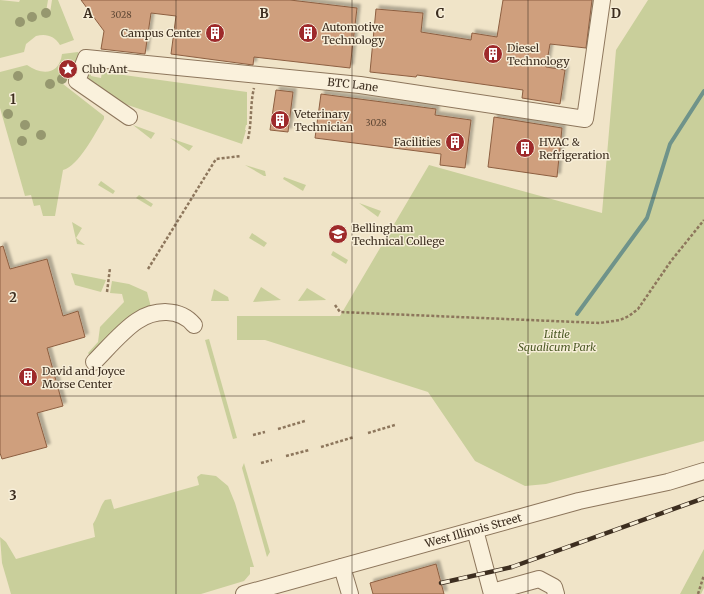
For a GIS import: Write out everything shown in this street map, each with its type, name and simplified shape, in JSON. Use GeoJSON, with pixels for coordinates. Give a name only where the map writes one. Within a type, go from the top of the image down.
{"type":"FeatureCollection","features":[{"type":"Feature","properties":{"kind":"street","name":"BTC Lane"},"geometry":{"type":"LineString","coordinates":[[129,117],[77,81],[86,58],[360,85],[585,119],[602,0]]}},
{"type":"Feature","properties":{"kind":"street"},"geometry":{"type":"LineString","coordinates":[[94,362],[137,321],[155,313],[176,312],[189,319],[194,325]]}},
{"type":"Feature","properties":{"kind":"street","name":"West Illinois Street"},"geometry":{"type":"LineString","coordinates":[[244,594],[267,591],[342,567],[587,499],[668,482],[704,471]]}},
{"type":"Feature","properties":{"kind":"street"},"geometry":{"type":"LineString","coordinates":[[475,530],[492,593],[539,579],[554,587],[556,594]]}},
{"type":"Feature","properties":{"kind":"street"},"geometry":{"type":"LineString","coordinates":[[342,567],[350,594]]}},
{"type":"Feature","properties":{"kind":"path"},"geometry":{"type":"LineString","coordinates":[[248,139],[252,115],[252,97]]}},
{"type":"Feature","properties":{"kind":"path"},"geometry":{"type":"LineString","coordinates":[[148,269],[216,159],[241,156]]}},
{"type":"Feature","properties":{"kind":"path"},"geometry":{"type":"LineString","coordinates":[[335,305],[340,312],[600,323],[620,320],[629,316],[638,309],[671,261],[704,220]]}},
{"type":"Feature","properties":{"kind":"path"},"geometry":{"type":"LineString","coordinates":[[107,292],[110,268]]}},
{"type":"Feature","properties":{"kind":"path"},"geometry":{"type":"LineString","coordinates":[[278,429],[305,421]]}},
{"type":"Feature","properties":{"kind":"path"},"geometry":{"type":"LineString","coordinates":[[368,433],[395,425]]}},
{"type":"Feature","properties":{"kind":"path"},"geometry":{"type":"LineString","coordinates":[[253,436],[265,432]]}},
{"type":"Feature","properties":{"kind":"path"},"geometry":{"type":"LineString","coordinates":[[321,446],[354,437]]}},
{"type":"Feature","properties":{"kind":"path"},"geometry":{"type":"LineString","coordinates":[[286,456],[309,450]]}},
{"type":"Feature","properties":{"kind":"path"},"geometry":{"type":"LineString","coordinates":[[261,463],[272,460]]}},
{"type":"Feature","properties":{"kind":"path"},"geometry":{"type":"LineString","coordinates":[[698,594],[704,575]]}},
{"type":"Feature","properties":{"kind":"green space"},"geometry":{"type":"Polygon","coordinates":[[[0,0],[19,2],[20,0],[48,0],[46,12],[50,13],[52,0],[58,0],[74,40],[60,45],[53,37],[43,35],[36,36],[26,44],[24,52],[0,58],[0,0]]]}},
{"type":"Feature","properties":{"kind":"green space","name":"Little Squalicum Park"},"geometry":{"type":"Polygon","coordinates":[[[648,0],[704,0],[704,441],[546,484],[525,486],[475,461],[428,392],[265,340],[237,340],[237,316],[340,316],[429,165],[602,213],[616,50],[648,0]]]}},
{"type":"Feature","properties":{"kind":"green space"},"geometry":{"type":"Polygon","coordinates":[[[78,52],[78,61],[76,66],[69,78],[63,84],[104,116],[104,119],[81,156],[69,167],[63,170],[55,216],[43,216],[40,205],[34,206],[31,195],[25,196],[0,108],[0,72],[27,65],[38,71],[49,72],[57,66],[62,54],[78,52]]]}},
{"type":"Feature","properties":{"kind":"green space"},"geometry":{"type":"Polygon","coordinates":[[[91,71],[91,76],[101,78],[102,72],[247,92],[247,125],[242,144],[122,103],[85,82],[86,72],[91,71]]]}},
{"type":"Feature","properties":{"kind":"green space"},"geometry":{"type":"Polygon","coordinates":[[[133,125],[155,133],[151,139],[133,125]]]}},
{"type":"Feature","properties":{"kind":"green space"},"geometry":{"type":"Polygon","coordinates":[[[170,138],[193,146],[189,151],[170,138]]]}},
{"type":"Feature","properties":{"kind":"green space"},"geometry":{"type":"Polygon","coordinates":[[[245,165],[265,171],[266,176],[264,176],[245,165]]]}},
{"type":"Feature","properties":{"kind":"green space"},"geometry":{"type":"Polygon","coordinates":[[[284,177],[306,185],[303,191],[283,179],[284,177]]]}},
{"type":"Feature","properties":{"kind":"green space"},"geometry":{"type":"Polygon","coordinates":[[[101,181],[115,191],[113,194],[98,185],[101,181]]]}},
{"type":"Feature","properties":{"kind":"green space"},"geometry":{"type":"Polygon","coordinates":[[[139,195],[153,204],[151,207],[136,198],[139,195]]]}},
{"type":"Feature","properties":{"kind":"green space"},"geometry":{"type":"Polygon","coordinates":[[[359,203],[381,211],[378,217],[359,203]]]}},
{"type":"Feature","properties":{"kind":"green space"},"geometry":{"type":"Polygon","coordinates":[[[72,222],[82,228],[76,238],[85,245],[77,244],[72,222]]]}},
{"type":"Feature","properties":{"kind":"green space"},"geometry":{"type":"Polygon","coordinates":[[[252,233],[267,243],[264,247],[249,238],[252,233]]]}},
{"type":"Feature","properties":{"kind":"green space"},"geometry":{"type":"Polygon","coordinates":[[[333,251],[348,260],[346,264],[331,255],[333,251]]]}},
{"type":"Feature","properties":{"kind":"green space"},"geometry":{"type":"Polygon","coordinates":[[[71,273],[106,280],[101,292],[75,285],[71,273]]]}},
{"type":"Feature","properties":{"kind":"green space"},"geometry":{"type":"Polygon","coordinates":[[[112,281],[129,284],[147,292],[151,307],[90,356],[88,353],[98,342],[100,327],[124,302],[122,294],[110,293],[112,281]]]}},
{"type":"Feature","properties":{"kind":"green space"},"geometry":{"type":"Polygon","coordinates":[[[261,287],[281,300],[253,302],[261,287]]]}},
{"type":"Feature","properties":{"kind":"green space"},"geometry":{"type":"Polygon","coordinates":[[[307,288],[325,299],[326,300],[298,301],[307,288]]]}},
{"type":"Feature","properties":{"kind":"green space"},"geometry":{"type":"Polygon","coordinates":[[[214,289],[228,297],[229,301],[211,301],[214,289]]]}},
{"type":"Feature","properties":{"kind":"green space"},"geometry":{"type":"Polygon","coordinates":[[[209,339],[237,438],[233,439],[205,340],[209,339]]]}},
{"type":"Feature","properties":{"kind":"green space"},"geometry":{"type":"Polygon","coordinates":[[[244,463],[270,552],[267,557],[242,468],[244,463]]]}},
{"type":"Feature","properties":{"kind":"green space"},"geometry":{"type":"Polygon","coordinates":[[[201,474],[216,476],[228,486],[235,503],[254,567],[250,567],[250,574],[244,581],[201,594],[11,594],[2,563],[0,537],[6,542],[16,559],[95,537],[93,524],[105,500],[111,499],[114,509],[199,485],[197,477],[201,474]]]}},
{"type":"Feature","properties":{"kind":"green space"},"geometry":{"type":"Polygon","coordinates":[[[704,549],[704,588],[701,594],[680,594],[704,549]]]}},
{"type":"Feature","properties":{"kind":"building"},"geometry":{"type":"Polygon","coordinates":[[[81,0],[290,0],[357,8],[350,68],[254,57],[253,65],[171,54],[176,16],[151,13],[145,54],[101,49],[104,31],[81,0]]]}},
{"type":"Feature","properties":{"kind":"building"},"geometry":{"type":"Polygon","coordinates":[[[503,0],[592,0],[586,48],[550,44],[546,67],[565,70],[560,104],[522,98],[523,90],[417,75],[416,77],[370,72],[376,9],[423,13],[421,32],[471,40],[472,33],[497,37],[503,0]]]}},
{"type":"Feature","properties":{"kind":"building","name":"Veterinary Technician"},"geometry":{"type":"Polygon","coordinates":[[[276,90],[293,92],[288,132],[270,130],[276,90]]]}},
{"type":"Feature","properties":{"kind":"building"},"geometry":{"type":"Polygon","coordinates":[[[321,94],[436,109],[435,115],[471,120],[465,168],[440,165],[441,154],[315,138],[321,94]]]}},
{"type":"Feature","properties":{"kind":"building","name":"HVAC & Refrigeration"},"geometry":{"type":"Polygon","coordinates":[[[494,117],[562,128],[557,177],[488,167],[494,117]]]}},
{"type":"Feature","properties":{"kind":"building","name":"David and Joyce Morse Center"},"geometry":{"type":"Polygon","coordinates":[[[3,246],[10,269],[47,259],[63,316],[78,311],[85,337],[47,348],[63,406],[37,413],[47,447],[2,459],[0,453],[0,247],[3,246]]]}},
{"type":"Feature","properties":{"kind":"building"},"geometry":{"type":"Polygon","coordinates":[[[436,564],[444,594],[373,594],[370,583],[436,564]]]}},
{"type":"Feature","properties":{"kind":"waterway"},"geometry":{"type":"LineString","coordinates":[[577,314],[647,218],[670,144],[704,91]]}},
{"type":"Feature","properties":{"kind":"railway"},"geometry":{"type":"LineString","coordinates":[[441,583],[512,567],[704,498]]}},
{"type":"Feature","properties":{"kind":"place","name":"Campus Center"},"geometry":{"type":"Point","coordinates":[215,33]}},
{"type":"Feature","properties":{"kind":"place","name":"Automotive Technology"},"geometry":{"type":"Point","coordinates":[308,33]}},
{"type":"Feature","properties":{"kind":"place","name":"Diesel Technology"},"geometry":{"type":"Point","coordinates":[493,54]}},
{"type":"Feature","properties":{"kind":"place","name":"Club Ant"},"geometry":{"type":"Point","coordinates":[68,69]}},
{"type":"Feature","properties":{"kind":"place","name":"Veterinary Technician"},"geometry":{"type":"Point","coordinates":[280,120]}},
{"type":"Feature","properties":{"kind":"place","name":"Facilities"},"geometry":{"type":"Point","coordinates":[455,142]}},
{"type":"Feature","properties":{"kind":"place","name":"HVAC & Refrigeration"},"geometry":{"type":"Point","coordinates":[525,148]}},
{"type":"Feature","properties":{"kind":"place","name":"Bellingham Technical College"},"geometry":{"type":"Point","coordinates":[338,234]}},
{"type":"Feature","properties":{"kind":"place","name":"David and Joyce Morse Center"},"geometry":{"type":"Point","coordinates":[28,377]}}]}
